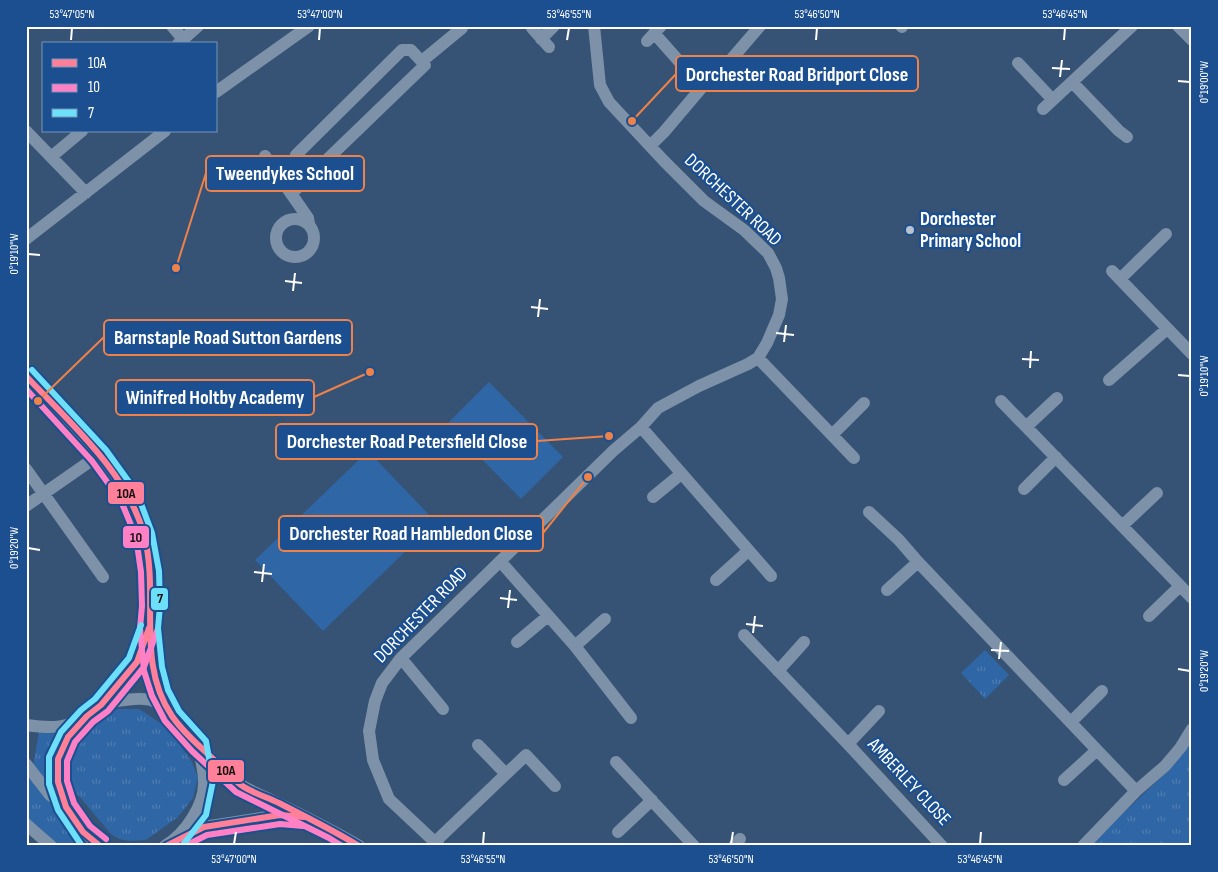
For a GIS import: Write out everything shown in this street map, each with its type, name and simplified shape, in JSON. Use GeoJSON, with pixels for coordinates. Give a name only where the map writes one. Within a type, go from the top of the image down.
{"type":"FeatureCollection","features":[{"type":"Feature","properties":{"kind":"street"},"geometry":{"type":"LineString","coordinates":[[172,26],[181,41],[198,26]]}},
{"type":"Feature","properties":{"kind":"street"},"geometry":{"type":"LineString","coordinates":[[218,91],[309,26]]}},
{"type":"Feature","properties":{"kind":"street"},"geometry":{"type":"LineString","coordinates":[[532,28],[545,43],[554,26]]}},
{"type":"Feature","properties":{"kind":"street","name":"DORCHESTER ROAD"},"geometry":{"type":"LineString","coordinates":[[437,844],[389,799],[373,760],[369,731],[375,701],[382,683],[401,658],[641,427],[658,408],[758,358],[767,343],[779,315],[782,299],[780,282],[776,268],[768,253],[744,230],[704,201],[609,102],[600,85],[594,26]]}},
{"type":"Feature","properties":{"kind":"street"},"geometry":{"type":"LineString","coordinates":[[650,146],[703,86],[723,69],[760,26]]}},
{"type":"Feature","properties":{"kind":"street"},"geometry":{"type":"LineString","coordinates":[[1018,63],[1048,104],[1132,26]]}},
{"type":"Feature","properties":{"kind":"street"},"geometry":{"type":"LineString","coordinates":[[1178,26],[1192,40]]}},
{"type":"Feature","properties":{"kind":"street"},"geometry":{"type":"LineString","coordinates":[[422,61],[462,28]]}},
{"type":"Feature","properties":{"kind":"street"},"geometry":{"type":"LineString","coordinates":[[654,33],[703,86]]}},
{"type":"Feature","properties":{"kind":"street"},"geometry":{"type":"LineString","coordinates":[[291,194],[311,175],[425,65],[410,50],[402,50],[296,155],[295,159],[311,175]]}},
{"type":"Feature","properties":{"kind":"street"},"geometry":{"type":"LineString","coordinates":[[1072,82],[1118,131],[1127,137]]}},
{"type":"Feature","properties":{"kind":"street"},"geometry":{"type":"LineString","coordinates":[[52,157],[81,132]]}},
{"type":"Feature","properties":{"kind":"street"},"geometry":{"type":"LineString","coordinates":[[26,239],[164,132]]}},
{"type":"Feature","properties":{"kind":"street"},"geometry":{"type":"LineString","coordinates":[[29,140],[52,157],[86,193]]}},
{"type":"Feature","properties":{"kind":"street"},"geometry":{"type":"LineString","coordinates":[[265,156],[308,218],[309,224]]}},
{"type":"Feature","properties":{"kind":"street"},"geometry":{"type":"LineString","coordinates":[[1166,234],[1116,275],[1192,354]]}},
{"type":"Feature","properties":{"kind":"street"},"geometry":{"type":"LineString","coordinates":[[1110,380],[1168,329]]}},
{"type":"Feature","properties":{"kind":"street"},"geometry":{"type":"LineString","coordinates":[[758,358],[854,458]]}},
{"type":"Feature","properties":{"kind":"street"},"geometry":{"type":"LineString","coordinates":[[26,376],[99,455],[129,497],[144,535],[150,571],[152,669],[160,693],[172,716]]}},
{"type":"Feature","properties":{"kind":"street"},"geometry":{"type":"LineString","coordinates":[[1026,427],[1057,398]]}},
{"type":"Feature","properties":{"kind":"street"},"geometry":{"type":"LineString","coordinates":[[1001,402],[1192,598]]}},
{"type":"Feature","properties":{"kind":"street"},"geometry":{"type":"LineString","coordinates":[[832,435],[864,403]]}},
{"type":"Feature","properties":{"kind":"street"},"geometry":{"type":"LineString","coordinates":[[641,427],[680,474],[771,576]]}},
{"type":"Feature","properties":{"kind":"street"},"geometry":{"type":"LineString","coordinates":[[26,506],[99,455]]}},
{"type":"Feature","properties":{"kind":"street"},"geometry":{"type":"LineString","coordinates":[[1024,490],[1056,457]]}},
{"type":"Feature","properties":{"kind":"street"},"geometry":{"type":"LineString","coordinates":[[26,469],[103,577]]}},
{"type":"Feature","properties":{"kind":"street"},"geometry":{"type":"LineString","coordinates":[[653,497],[680,474]]}},
{"type":"Feature","properties":{"kind":"street"},"geometry":{"type":"LineString","coordinates":[[1122,526],[1157,493]]}},
{"type":"Feature","properties":{"kind":"street"},"geometry":{"type":"LineString","coordinates":[[869,512],[899,540],[1136,791]]}},
{"type":"Feature","properties":{"kind":"street"},"geometry":{"type":"LineString","coordinates":[[716,580],[748,551]]}},
{"type":"Feature","properties":{"kind":"street"},"geometry":{"type":"LineString","coordinates":[[500,561],[575,646],[631,718]]}},
{"type":"Feature","properties":{"kind":"street"},"geometry":{"type":"LineString","coordinates":[[887,590],[918,562]]}},
{"type":"Feature","properties":{"kind":"street"},"geometry":{"type":"LineString","coordinates":[[1149,616],[1180,586]]}},
{"type":"Feature","properties":{"kind":"street"},"geometry":{"type":"LineString","coordinates":[[517,642],[548,616]]}},
{"type":"Feature","properties":{"kind":"street"},"geometry":{"type":"LineString","coordinates":[[575,646],[605,619]]}},
{"type":"Feature","properties":{"kind":"street"},"geometry":{"type":"LineString","coordinates":[[93,846],[66,807],[58,782],[58,759],[68,737],[87,716],[101,705],[137,662],[150,628]]}},
{"type":"Feature","properties":{"kind":"street","name":"AMBERLEY CLOSE"},"geometry":{"type":"LineString","coordinates":[[744,635],[942,846]]}},
{"type":"Feature","properties":{"kind":"street"},"geometry":{"type":"LineString","coordinates":[[778,671],[804,642]]}},
{"type":"Feature","properties":{"kind":"street"},"geometry":{"type":"LineString","coordinates":[[401,658],[443,709]]}},
{"type":"Feature","properties":{"kind":"street"},"geometry":{"type":"LineString","coordinates":[[1071,722],[1102,691]]}},
{"type":"Feature","properties":{"kind":"street"},"geometry":{"type":"LineString","coordinates":[[101,705],[132,699],[152,700],[172,716],[198,745],[241,785],[333,830],[359,846]]}},
{"type":"Feature","properties":{"kind":"street","name":"AMBERLEY CLOSE"},"geometry":{"type":"LineString","coordinates":[[848,744],[880,711]]}},
{"type":"Feature","properties":{"kind":"street"},"geometry":{"type":"LineString","coordinates":[[26,725],[52,728],[71,724],[87,716]]}},
{"type":"Feature","properties":{"kind":"street"},"geometry":{"type":"LineString","coordinates":[[1083,846],[1136,791],[1165,766],[1192,729]]}},
{"type":"Feature","properties":{"kind":"street"},"geometry":{"type":"LineString","coordinates":[[170,843],[198,811],[204,782],[198,745]]}},
{"type":"Feature","properties":{"kind":"street"},"geometry":{"type":"LineString","coordinates":[[478,745],[506,774]]}},
{"type":"Feature","properties":{"kind":"street"},"geometry":{"type":"LineString","coordinates":[[1064,780],[1097,750]]}},
{"type":"Feature","properties":{"kind":"street"},"geometry":{"type":"LineString","coordinates":[[437,844],[526,755],[555,786]]}},
{"type":"Feature","properties":{"kind":"street"},"geometry":{"type":"LineString","coordinates":[[616,762],[694,846]]}},
{"type":"Feature","properties":{"kind":"street"},"geometry":{"type":"LineString","coordinates":[[26,764],[50,794],[66,807]]}},
{"type":"Feature","properties":{"kind":"street"},"geometry":{"type":"LineString","coordinates":[[618,832],[652,800]]}},
{"type":"Feature","properties":{"kind":"street"},"geometry":{"type":"LineString","coordinates":[[170,843],[204,827],[280,815],[305,817]]}},
{"type":"Feature","properties":{"kind":"street"},"geometry":{"type":"LineString","coordinates":[[26,824],[51,846]]}},
{"type":"Feature","properties":{"kind":"street"},"geometry":{"type":"LineString","coordinates":[[83,832],[100,846]]}},
{"type":"Feature","properties":{"kind":"green space"},"geometry":{"type":"Polygon","coordinates":[[[489,382],[563,457],[521,499],[447,424],[489,382]]]}},
{"type":"Feature","properties":{"kind":"green space"},"geometry":{"type":"Polygon","coordinates":[[[368,451],[436,522],[323,631],[255,560],[368,451]]]}},
{"type":"Feature","properties":{"kind":"green space"},"geometry":{"type":"Polygon","coordinates":[[[985,650],[1009,675],[985,699],[961,673],[985,650]]]}},
{"type":"Feature","properties":{"kind":"green space"},"geometry":{"type":"Polygon","coordinates":[[[117,709],[139,709],[168,728],[192,762],[198,778],[193,798],[178,817],[146,840],[130,841],[119,839],[111,834],[73,789],[68,769],[75,746],[99,719],[117,709]]]}},
{"type":"Feature","properties":{"kind":"green space"},"geometry":{"type":"Polygon","coordinates":[[[39,732],[61,734],[52,759],[50,772],[52,787],[50,788],[33,766],[39,732]]]}},
{"type":"Feature","properties":{"kind":"green space"},"geometry":{"type":"Polygon","coordinates":[[[1192,739],[1192,846],[1088,846],[1168,771],[1192,739]]]}},
{"type":"Feature","properties":{"kind":"green space"},"geometry":{"type":"Polygon","coordinates":[[[26,773],[83,846],[56,846],[39,827],[26,817],[26,773]]]}},
{"type":"Feature","properties":{"kind":"transit line","name":"7"},"geometry":{"type":"LineString","coordinates":[[32,370],[106,450],[137,493],[152,533],[159,571],[160,606],[158,628],[162,667],[168,690],[179,711],[206,741],[213,781],[206,815],[182,846]]}},
{"type":"Feature","properties":{"kind":"transit line","name":"10A"},"geometry":{"type":"LineString","coordinates":[[26,376],[95,450],[125,490],[136,512],[144,535],[148,558],[151,651],[154,673],[161,695],[172,716],[189,736],[241,785],[359,846]]}},
{"type":"Feature","properties":{"kind":"transit line","name":"10"},"geometry":{"type":"LineString","coordinates":[[26,389],[92,461],[121,501],[136,537],[141,572],[142,606],[140,628],[144,671],[152,696],[165,721],[192,751],[236,792],[342,846]]}},
{"type":"Feature","properties":{"kind":"transit line","name":"7"},"geometry":{"type":"LineString","coordinates":[[82,846],[58,810],[49,784],[49,757],[61,732],[81,710],[95,699],[129,658],[141,625]]}},
{"type":"Feature","properties":{"kind":"transit line","name":"10A"},"geometry":{"type":"LineString","coordinates":[[100,846],[83,832],[66,807],[58,782],[58,759],[68,737],[87,716],[101,705],[137,662],[149,628]]}},
{"type":"Feature","properties":{"kind":"transit line","name":"10"},"geometry":{"type":"LineString","coordinates":[[106,839],[90,826],[74,803],[67,781],[67,761],[75,742],[93,722],[108,711],[144,667],[157,631]]}},
{"type":"Feature","properties":{"kind":"transit line","name":"10A"},"geometry":{"type":"LineString","coordinates":[[166,846],[204,827],[280,815],[304,817]]}},
{"type":"Feature","properties":{"kind":"transit line","name":"10"},"geometry":{"type":"LineString","coordinates":[[185,846],[207,835],[280,824],[303,826]]}},
{"type":"Feature","properties":{"kind":"place","name":"Dorchester Road Bridport Close"},"geometry":{"type":"Point","coordinates":[632,121]}},
{"type":"Feature","properties":{"kind":"place","name":"Dorchester Primary School"},"geometry":{"type":"Point","coordinates":[910,230]}},
{"type":"Feature","properties":{"kind":"place","name":"Tweendykes School"},"geometry":{"type":"Point","coordinates":[176,268]}},
{"type":"Feature","properties":{"kind":"place","name":"Winifred Holtby Academy"},"geometry":{"type":"Point","coordinates":[370,372]}},
{"type":"Feature","properties":{"kind":"place","name":"Barnstaple Road Sutton Gardens"},"geometry":{"type":"Point","coordinates":[38,401]}},
{"type":"Feature","properties":{"kind":"place","name":"Dorchester Road Petersfield Close"},"geometry":{"type":"Point","coordinates":[609,436]}},
{"type":"Feature","properties":{"kind":"place","name":"Dorchester Road Hambledon Close"},"geometry":{"type":"Point","coordinates":[588,477]}}]}
